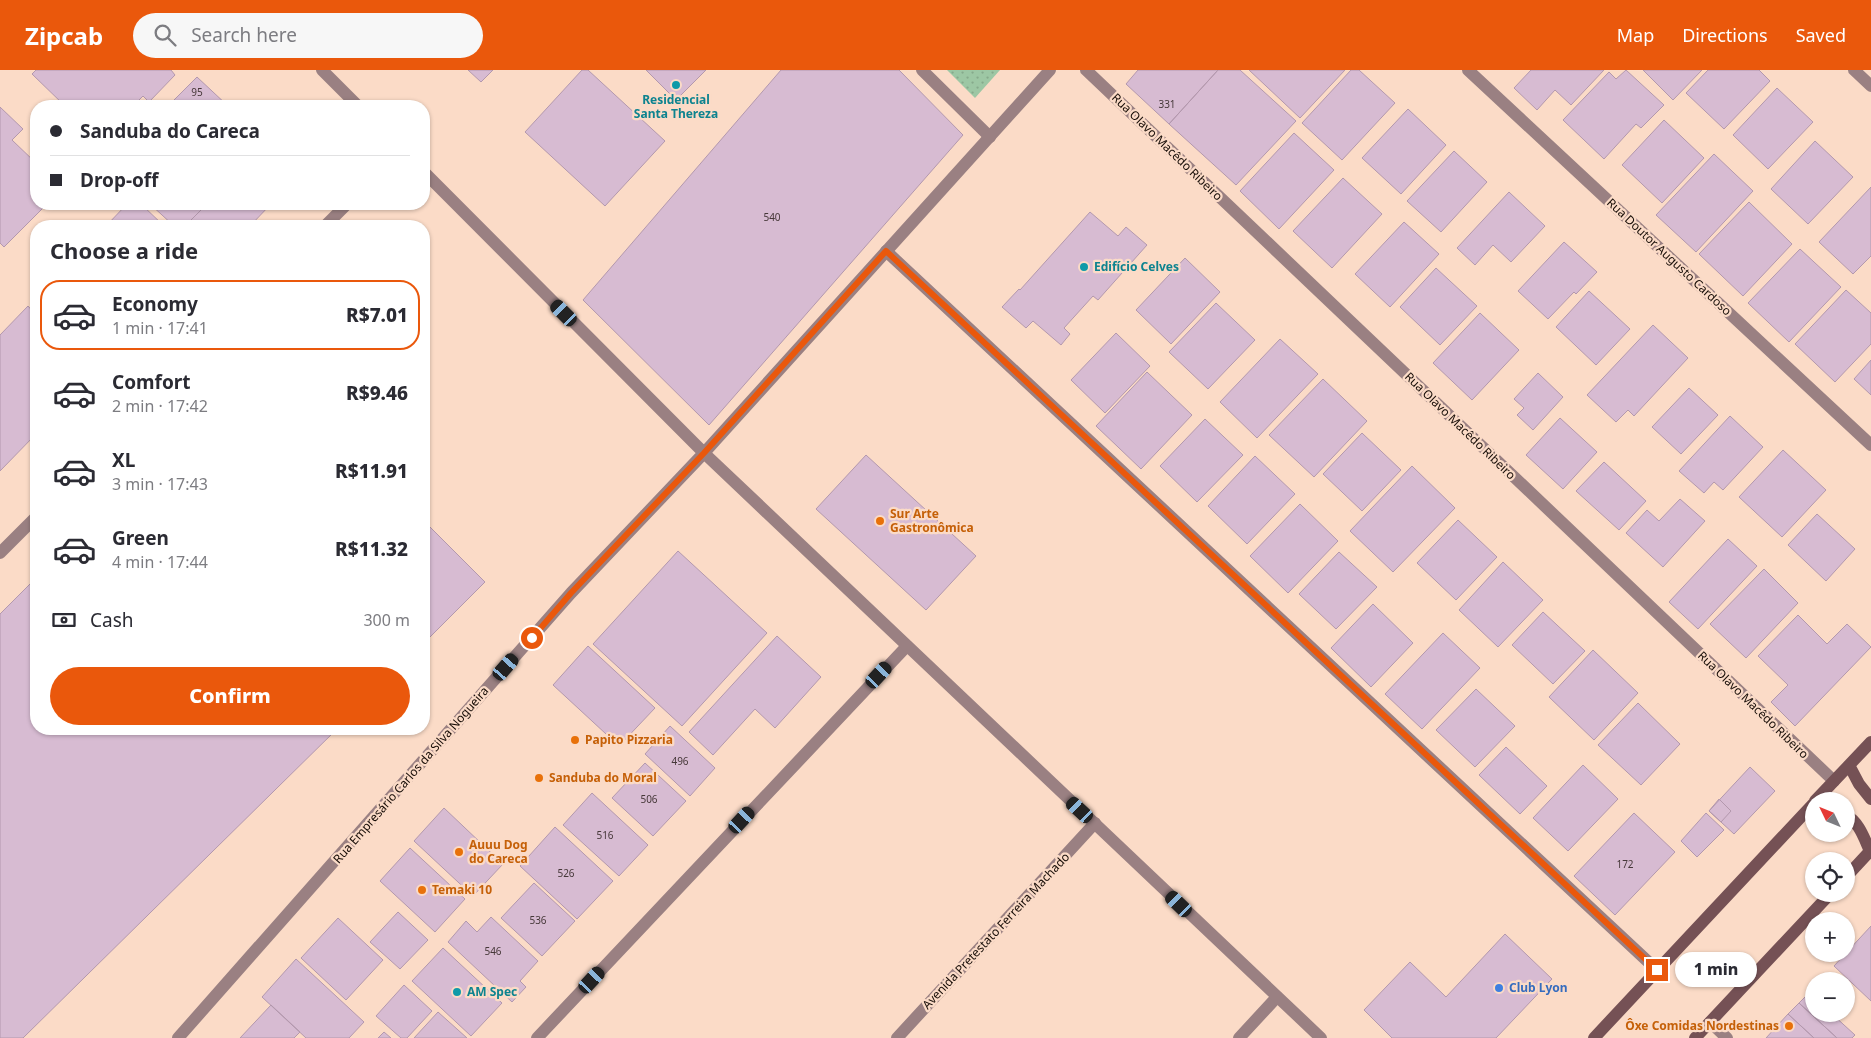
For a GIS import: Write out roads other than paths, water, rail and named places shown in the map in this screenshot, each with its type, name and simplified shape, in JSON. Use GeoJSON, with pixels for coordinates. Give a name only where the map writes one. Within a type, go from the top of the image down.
{"type":"FeatureCollection","features":[{"type":"Feature","properties":{"kind":"main road"},"geometry":{"type":"LineString","coordinates":[[1824,792],[1871,742]]}},
{"type":"Feature","properties":{"kind":"main road"},"geometry":{"type":"LineString","coordinates":[[1849,765],[1859,784],[1871,799]]}},
{"type":"Feature","properties":{"kind":"main road"},"geometry":{"type":"LineString","coordinates":[[1594,1038],[1805,813]]}},
{"type":"Feature","properties":{"kind":"main road"},"geometry":{"type":"LineString","coordinates":[[1855,822],[1870,851],[1855,867]]}},
{"type":"Feature","properties":{"kind":"main road"},"geometry":{"type":"LineString","coordinates":[[1695,1038],[1822,902]]}},
{"type":"Feature","properties":{"kind":"street"},"geometry":{"type":"LineString","coordinates":[[322,70],[352,100]]}},
{"type":"Feature","properties":{"kind":"street"},"geometry":{"type":"LineString","coordinates":[[922,70],[990,137]]}},
{"type":"Feature","properties":{"kind":"street","name":"Rua Empresário Carlos da Silva Nogueira"},"geometry":{"type":"LineString","coordinates":[[178,1038],[571,593],[704,453],[1050,70]]}},
{"type":"Feature","properties":{"kind":"street","name":"Rua Olavo Macêdo Ribeiro"},"geometry":{"type":"LineString","coordinates":[[1086,70],[1834,781]]}},
{"type":"Feature","properties":{"kind":"street","name":"Rua Doutor Augusto Cardoso"},"geometry":{"type":"LineString","coordinates":[[1468,70],[1871,445]]}},
{"type":"Feature","properties":{"kind":"street"},"geometry":{"type":"LineString","coordinates":[[1854,70],[1871,86]]}},
{"type":"Feature","properties":{"kind":"street"},"geometry":{"type":"LineString","coordinates":[[430,178],[704,453],[1321,1038]]}},
{"type":"Feature","properties":{"kind":"street"},"geometry":{"type":"LineString","coordinates":[[331,220],[341,210]]}},
{"type":"Feature","properties":{"kind":"street"},"geometry":{"type":"LineString","coordinates":[[886,251],[1657,970]]}},
{"type":"Feature","properties":{"kind":"street"},"geometry":{"type":"LineString","coordinates":[[0,553],[30,523]]}},
{"type":"Feature","properties":{"kind":"street"},"geometry":{"type":"LineString","coordinates":[[537,1038],[907,646]]}},
{"type":"Feature","properties":{"kind":"street","name":"Avenida Pretestato Ferreira Machado"},"geometry":{"type":"LineString","coordinates":[[896,1038],[1095,823]]}},
{"type":"Feature","properties":{"kind":"street"},"geometry":{"type":"LineString","coordinates":[[1239,1038],[1277,997]]}},
{"type":"Feature","properties":{"kind":"street"},"geometry":{"type":"LineString","coordinates":[[1710,1022],[1727,1038]]}},
{"type":"Feature","properties":{"kind":"place","name":"Residencial Santa Thereza"},"geometry":{"type":"Point","coordinates":[676,85]}},
{"type":"Feature","properties":{"kind":"place","name":"Edifício Celves"},"geometry":{"type":"Point","coordinates":[1084,267]}},
{"type":"Feature","properties":{"kind":"place","name":"Sur Arte Gastronômica"},"geometry":{"type":"Point","coordinates":[880,521]}},
{"type":"Feature","properties":{"kind":"place","name":"Papito Pizzaria"},"geometry":{"type":"Point","coordinates":[575,740]}},
{"type":"Feature","properties":{"kind":"place","name":"Sanduba do Moral"},"geometry":{"type":"Point","coordinates":[539,778]}},
{"type":"Feature","properties":{"kind":"place","name":"Auuu Dog do Careca"},"geometry":{"type":"Point","coordinates":[459,852]}},
{"type":"Feature","properties":{"kind":"place","name":"Temaki 10"},"geometry":{"type":"Point","coordinates":[422,890]}},
{"type":"Feature","properties":{"kind":"place","name":"Club Lyon"},"geometry":{"type":"Point","coordinates":[1499,988]}},
{"type":"Feature","properties":{"kind":"place","name":"AM Spec"},"geometry":{"type":"Point","coordinates":[457,992]}},
{"type":"Feature","properties":{"kind":"place","name":"Ôxe Comidas Nordestinas"},"geometry":{"type":"Point","coordinates":[1789,1026]}}]}
